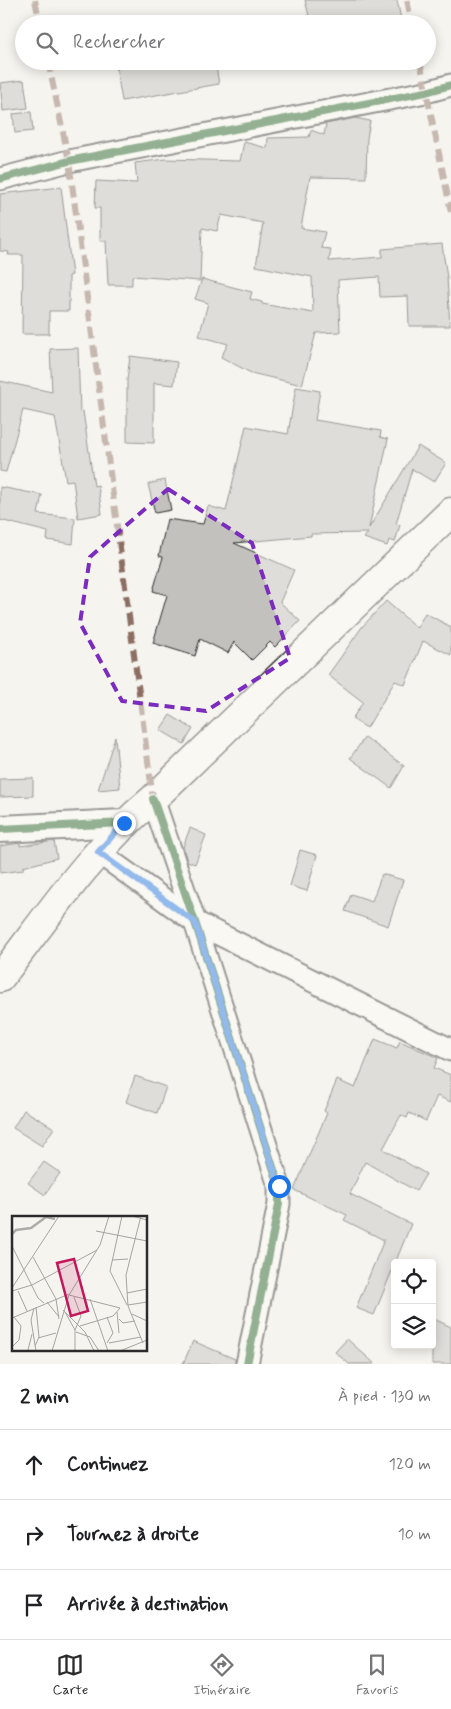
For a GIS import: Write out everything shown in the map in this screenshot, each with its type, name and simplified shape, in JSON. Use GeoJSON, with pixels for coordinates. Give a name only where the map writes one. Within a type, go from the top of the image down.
{"type":"FeatureCollection","features":[{"type":"Feature","properties":{"kind":"main road"},"geometry":{"type":"LineString","coordinates":[[0,978],[98,852],[124,823],[153,799],[451,512]]}},
{"type":"Feature","properties":{"kind":"street"},"geometry":{"type":"LineString","coordinates":[[0,179],[68,161],[426,92],[451,85]]}},
{"type":"Feature","properties":{"kind":"street"},"geometry":{"type":"LineString","coordinates":[[153,799],[195,922],[279,1186],[279,1204],[247,1364]]}},
{"type":"Feature","properties":{"kind":"street"},"geometry":{"type":"LineString","coordinates":[[0,829],[124,823]]}},
{"type":"Feature","properties":{"kind":"street"},"geometry":{"type":"LineString","coordinates":[[98,852],[195,922],[451,1050]]}},
{"type":"Feature","properties":{"kind":"highlighted area"},"geometry":{"type":"Polygon","coordinates":[[[168,489],[252,543],[290,658],[206,711],[122,701],[80,623],[90,557],[168,489]]]}},
{"type":"Feature","properties":{"kind":"building"},"geometry":{"type":"Polygon","coordinates":[[[305,0],[397,0],[400,15],[309,15],[305,0]]]}},
{"type":"Feature","properties":{"kind":"building"},"geometry":{"type":"Polygon","coordinates":[[[117,70],[217,70],[219,84],[122,101],[117,70]]]}},
{"type":"Feature","properties":{"kind":"building"},"geometry":{"type":"Polygon","coordinates":[[[24,80],[28,108],[3,111],[0,83],[24,80]]]}},
{"type":"Feature","properties":{"kind":"building"},"geometry":{"type":"Polygon","coordinates":[[[31,112],[33,131],[15,133],[13,114],[31,112]]]}},
{"type":"Feature","properties":{"kind":"building"},"geometry":{"type":"Polygon","coordinates":[[[355,118],[370,121],[367,138],[366,178],[310,177],[301,228],[325,232],[321,248],[331,249],[329,261],[382,257],[382,249],[442,244],[447,278],[450,326],[409,326],[408,296],[380,297],[379,277],[338,280],[340,332],[316,333],[302,385],[251,373],[221,357],[228,344],[199,336],[208,303],[195,299],[202,279],[252,292],[250,299],[262,302],[262,304],[313,313],[312,277],[256,266],[263,223],[221,215],[217,231],[202,228],[200,281],[132,276],[132,285],[108,285],[106,241],[100,241],[100,208],[95,208],[96,181],[137,183],[135,163],[166,159],[240,161],[244,142],[267,148],[268,138],[309,137],[311,130],[324,135],[326,124],[355,118]]]}},
{"type":"Feature","properties":{"kind":"building"},"geometry":{"type":"Polygon","coordinates":[[[61,187],[72,275],[69,276],[69,311],[49,311],[49,334],[22,334],[23,255],[8,255],[9,252],[0,251],[0,194],[61,187]]]}},
{"type":"Feature","properties":{"kind":"building"},"geometry":{"type":"Polygon","coordinates":[[[78,348],[80,412],[83,411],[94,486],[98,485],[102,514],[78,518],[73,480],[66,481],[55,417],[23,410],[6,472],[0,471],[0,381],[52,392],[50,349],[78,348]]]}},
{"type":"Feature","properties":{"kind":"building"},"geometry":{"type":"Polygon","coordinates":[[[130,356],[177,362],[174,385],[154,383],[154,443],[127,442],[127,380],[130,356]]]}},
{"type":"Feature","properties":{"kind":"building"},"geometry":{"type":"Polygon","coordinates":[[[296,387],[320,391],[315,420],[381,431],[380,437],[388,439],[369,528],[418,446],[446,463],[434,482],[412,469],[396,524],[400,525],[395,542],[389,540],[387,546],[364,538],[368,533],[311,534],[311,536],[234,543],[294,570],[280,602],[300,621],[275,647],[270,642],[252,660],[234,642],[228,653],[200,639],[195,656],[153,643],[167,595],[153,591],[163,557],[159,556],[167,519],[203,524],[208,506],[226,511],[246,426],[288,434],[296,387]]]}},
{"type":"Feature","properties":{"kind":"building"},"geometry":{"type":"Polygon","coordinates":[[[165,480],[171,510],[155,513],[148,484],[165,480]]]}},
{"type":"Feature","properties":{"kind":"building"},"geometry":{"type":"Polygon","coordinates":[[[0,487],[42,495],[38,514],[75,518],[73,544],[47,540],[48,532],[0,520],[0,487]]]}},
{"type":"Feature","properties":{"kind":"building"},"geometry":{"type":"Polygon","coordinates":[[[386,601],[417,628],[425,613],[451,627],[451,655],[423,641],[405,685],[395,681],[367,728],[352,719],[363,702],[328,675],[362,627],[386,601]]]}},
{"type":"Feature","properties":{"kind":"building"},"geometry":{"type":"Polygon","coordinates":[[[170,715],[193,729],[184,744],[160,730],[170,715]]]}},
{"type":"Feature","properties":{"kind":"building"},"geometry":{"type":"Polygon","coordinates":[[[115,737],[120,788],[98,790],[115,737]]]}},
{"type":"Feature","properties":{"kind":"building"},"geometry":{"type":"Polygon","coordinates":[[[365,737],[404,766],[391,788],[350,758],[365,737]]]}},
{"type":"Feature","properties":{"kind":"building"},"geometry":{"type":"Polygon","coordinates":[[[33,778],[33,796],[0,797],[0,779],[33,778]]]}},
{"type":"Feature","properties":{"kind":"building"},"geometry":{"type":"Polygon","coordinates":[[[190,828],[206,835],[195,864],[187,861],[183,847],[190,828]]]}},
{"type":"Feature","properties":{"kind":"building"},"geometry":{"type":"Polygon","coordinates":[[[54,841],[57,858],[23,867],[23,870],[0,873],[0,846],[20,843],[20,846],[54,841]]]}},
{"type":"Feature","properties":{"kind":"building"},"geometry":{"type":"Polygon","coordinates":[[[300,850],[317,855],[307,891],[290,886],[300,850]]]}},
{"type":"Feature","properties":{"kind":"building"},"geometry":{"type":"Polygon","coordinates":[[[382,874],[403,880],[388,926],[345,911],[351,894],[372,901],[382,874]]]}},
{"type":"Feature","properties":{"kind":"building"},"geometry":{"type":"Polygon","coordinates":[[[375,1039],[397,1048],[400,1041],[438,1058],[434,1068],[451,1075],[451,1102],[437,1096],[426,1121],[409,1113],[407,1118],[401,1115],[383,1149],[426,1174],[416,1191],[365,1162],[350,1194],[411,1224],[397,1259],[391,1259],[391,1273],[374,1315],[356,1308],[384,1240],[344,1220],[347,1215],[294,1190],[327,1113],[324,1111],[337,1080],[355,1088],[375,1039]]]}},
{"type":"Feature","properties":{"kind":"building"},"geometry":{"type":"Polygon","coordinates":[[[135,1076],[166,1087],[157,1113],[126,1102],[135,1076]]]}},
{"type":"Feature","properties":{"kind":"building"},"geometry":{"type":"Polygon","coordinates":[[[24,1110],[54,1128],[42,1146],[13,1128],[24,1110]]]}},
{"type":"Feature","properties":{"kind":"building"},"geometry":{"type":"Polygon","coordinates":[[[44,1162],[60,1173],[45,1195],[28,1183],[44,1162]]]}},
{"type":"Feature","properties":{"kind":"building"},"geometry":{"type":"Polygon","coordinates":[[[436,1320],[451,1327],[451,1364],[432,1364],[432,1349],[436,1349],[436,1320]]]}},
{"type":"Feature","properties":{"kind":"building"},"geometry":{"type":"Polygon","coordinates":[[[347,1339],[375,1364],[349,1364],[335,1352],[347,1339]]]}},
{"type":"Feature","properties":{"kind":"building"},"geometry":{"type":"Polygon","coordinates":[[[193,1341],[235,1359],[235,1364],[183,1364],[193,1341]]]}},
{"type":"Feature","properties":{"kind":"marked path"},"geometry":{"type":"LineString","coordinates":[[35,0],[38,15]]}},
{"type":"Feature","properties":{"kind":"marked path"},"geometry":{"type":"LineString","coordinates":[[407,0],[410,15]]}},
{"type":"Feature","properties":{"kind":"marked path"},"geometry":{"type":"LineString","coordinates":[[50,70],[69,161],[153,799]]}},
{"type":"Feature","properties":{"kind":"marked path"},"geometry":{"type":"LineString","coordinates":[[422,70],[451,212]]}},
{"type":"Feature","properties":{"kind":"cycle path"},"geometry":{"type":"LineString","coordinates":[[0,179],[69,161],[426,92],[451,85]]}},
{"type":"Feature","properties":{"kind":"cycle path"},"geometry":{"type":"LineString","coordinates":[[153,799],[195,922],[279,1186],[279,1204],[247,1364]]}},
{"type":"Feature","properties":{"kind":"cycle path"},"geometry":{"type":"LineString","coordinates":[[0,829],[124,823]]}},
{"type":"Feature","properties":{"kind":"route"},"geometry":{"type":"LineString","coordinates":[[124,823],[98,852],[195,922],[279,1186]]}}]}
